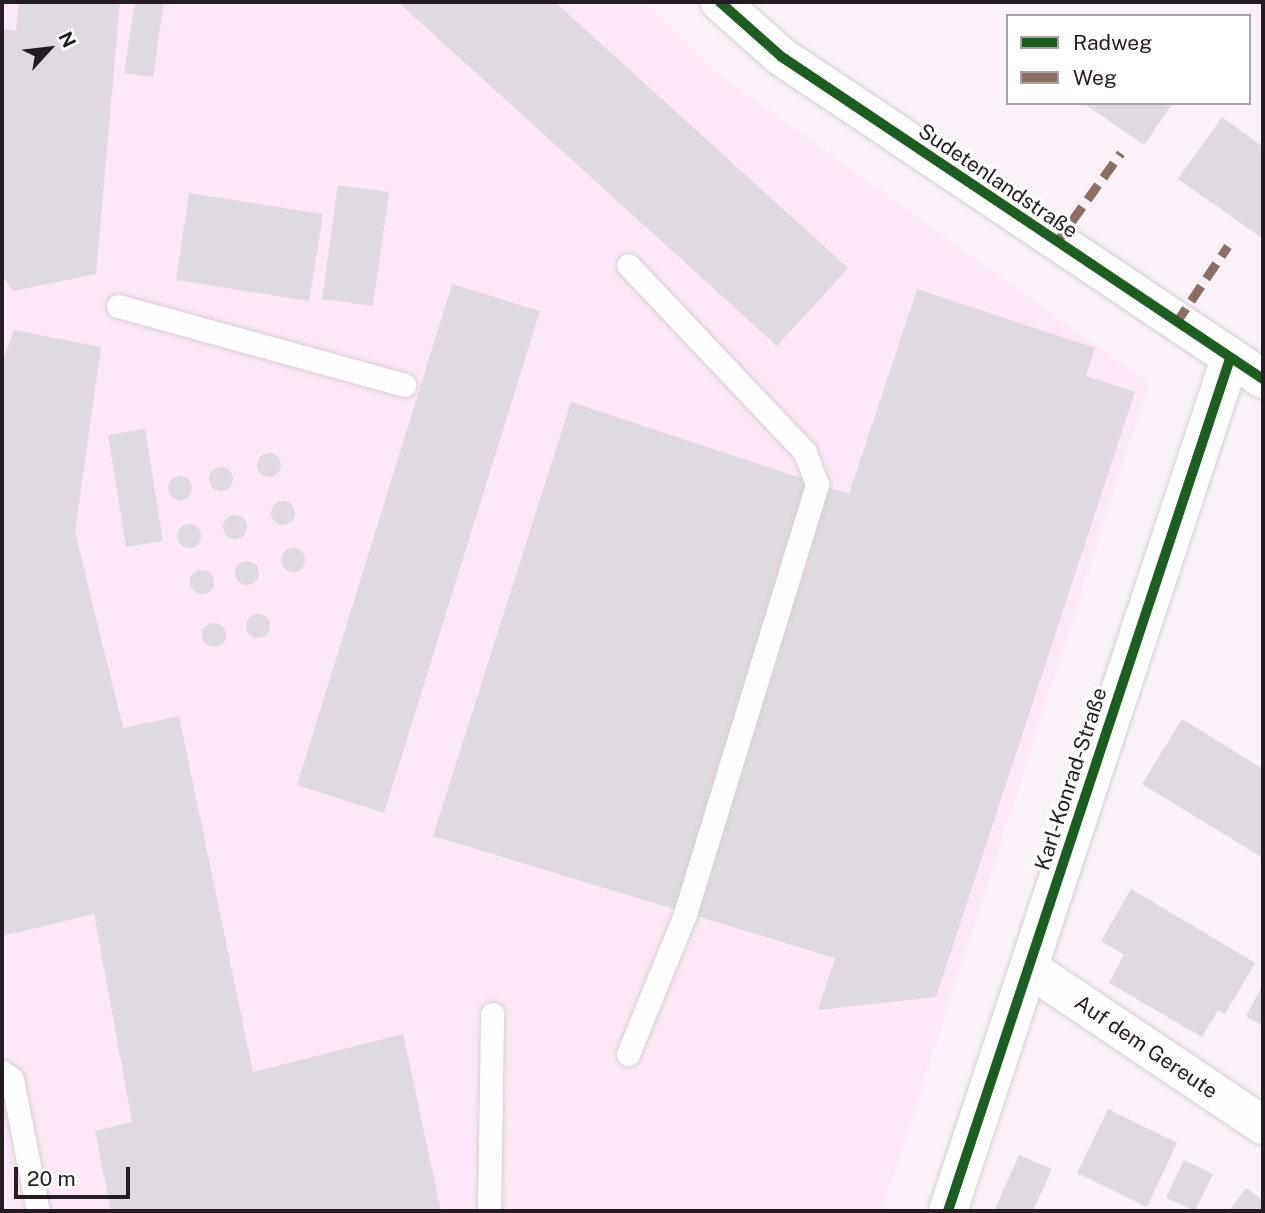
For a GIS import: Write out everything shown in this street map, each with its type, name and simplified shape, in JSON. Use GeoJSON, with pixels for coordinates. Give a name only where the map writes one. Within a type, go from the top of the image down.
{"type":"FeatureCollection","features":[{"type":"Feature","properties":{"kind":"street","name":"Sudetenlandstraße"},"geometry":{"type":"LineString","coordinates":[[720,2],[793,65],[1263,379]]}},
{"type":"Feature","properties":{"kind":"street","name":"Karl-Konrad-Straße"},"geometry":{"type":"LineString","coordinates":[[948,1211],[1230,359]]}},
{"type":"Feature","properties":{"kind":"street","name":"Auf dem Gereute"},"geometry":{"type":"LineString","coordinates":[[1029,968],[1263,1125]]}},
{"type":"Feature","properties":{"kind":"lane"},"geometry":{"type":"LineString","coordinates":[[628,265],[805,452],[817,484],[685,914],[628,1054]]}},
{"type":"Feature","properties":{"kind":"lane"},"geometry":{"type":"LineString","coordinates":[[118,306],[404,385]]}},
{"type":"Feature","properties":{"kind":"lane"},"geometry":{"type":"LineString","coordinates":[[489,1211],[492,1014]]}},
{"type":"Feature","properties":{"kind":"lane"},"geometry":{"type":"LineString","coordinates":[[2,1072],[12,1079],[37,1211]]}},
{"type":"Feature","properties":{"kind":"shaded area"},"geometry":{"type":"Polygon","coordinates":[[[2,2],[647,2],[718,74],[1149,383],[882,1211],[2,1211],[2,2]]]}},
{"type":"Feature","properties":{"kind":"building"},"geometry":{"type":"Polygon","coordinates":[[[19,2],[120,2],[96,274],[13,291],[2,275],[2,29],[16,31],[19,2]]]}},
{"type":"Feature","properties":{"kind":"building"},"geometry":{"type":"Polygon","coordinates":[[[135,2],[164,2],[153,77],[124,73],[135,2]]]}},
{"type":"Feature","properties":{"kind":"building"},"geometry":{"type":"Polygon","coordinates":[[[398,2],[555,2],[848,268],[777,346],[398,2]]]}},
{"type":"Feature","properties":{"kind":"building"},"geometry":{"type":"Polygon","coordinates":[[[1086,105],[1172,105],[1144,145],[1086,105]]]}},
{"type":"Feature","properties":{"kind":"building"},"geometry":{"type":"Polygon","coordinates":[[[1222,117],[1263,147],[1262,238],[1178,179],[1222,117]]]}},
{"type":"Feature","properties":{"kind":"building"},"geometry":{"type":"Polygon","coordinates":[[[338,185],[389,192],[373,306],[322,299],[338,185]]]}},
{"type":"Feature","properties":{"kind":"building"},"geometry":{"type":"Polygon","coordinates":[[[189,193],[323,214],[309,301],[176,280],[189,193]]]}},
{"type":"Feature","properties":{"kind":"building"},"geometry":{"type":"Polygon","coordinates":[[[452,284],[540,311],[384,813],[297,785],[452,284]]]}},
{"type":"Feature","properties":{"kind":"building"},"geometry":{"type":"Polygon","coordinates":[[[917,289],[1095,348],[1086,376],[1135,392],[936,997],[818,1010],[835,958],[433,836],[571,402],[849,494],[917,289]]]}},
{"type":"Feature","properties":{"kind":"building"},"geometry":{"type":"Polygon","coordinates":[[[14,330],[101,347],[75,532],[123,728],[179,716],[253,1072],[403,1034],[441,1211],[111,1211],[95,1131],[132,1122],[94,914],[2,936],[2,363],[14,330]]]}},
{"type":"Feature","properties":{"kind":"building"},"geometry":{"type":"Polygon","coordinates":[[[145,429],[163,541],[126,547],[108,435],[145,429]]]}},
{"type":"Feature","properties":{"kind":"building"},"geometry":{"type":"Polygon","coordinates":[[[269,453],[278,456],[281,465],[278,474],[269,477],[260,474],[257,465],[260,456],[269,453]]]}},
{"type":"Feature","properties":{"kind":"building"},"geometry":{"type":"Polygon","coordinates":[[[221,467],[230,470],[233,479],[230,488],[221,491],[212,488],[209,479],[212,470],[221,467]]]}},
{"type":"Feature","properties":{"kind":"building"},"geometry":{"type":"Polygon","coordinates":[[[180,476],[189,479],[192,488],[189,497],[180,500],[171,497],[168,488],[171,479],[180,476]]]}},
{"type":"Feature","properties":{"kind":"building"},"geometry":{"type":"Polygon","coordinates":[[[283,501],[292,504],[295,513],[292,522],[283,525],[274,522],[271,513],[274,504],[283,501]]]}},
{"type":"Feature","properties":{"kind":"building"},"geometry":{"type":"Polygon","coordinates":[[[235,515],[244,518],[247,527],[244,536],[235,539],[226,536],[223,527],[226,518],[235,515]]]}},
{"type":"Feature","properties":{"kind":"building"},"geometry":{"type":"Polygon","coordinates":[[[189,524],[198,527],[201,536],[198,545],[189,548],[180,545],[177,536],[180,527],[189,524]]]}},
{"type":"Feature","properties":{"kind":"building"},"geometry":{"type":"Polygon","coordinates":[[[293,548],[302,551],[305,560],[302,569],[293,572],[284,569],[281,560],[284,551],[293,548]]]}},
{"type":"Feature","properties":{"kind":"building"},"geometry":{"type":"Polygon","coordinates":[[[247,561],[256,564],[259,573],[256,582],[247,585],[238,582],[235,573],[238,564],[247,561]]]}},
{"type":"Feature","properties":{"kind":"building"},"geometry":{"type":"Polygon","coordinates":[[[202,570],[211,573],[214,582],[211,591],[202,594],[193,591],[190,582],[193,573],[202,570]]]}},
{"type":"Feature","properties":{"kind":"building"},"geometry":{"type":"Polygon","coordinates":[[[258,614],[267,617],[270,626],[267,635],[258,638],[249,635],[246,626],[249,617],[258,614]]]}},
{"type":"Feature","properties":{"kind":"building"},"geometry":{"type":"Polygon","coordinates":[[[214,623],[223,626],[226,635],[223,644],[214,647],[205,644],[202,635],[205,626],[214,623]]]}},
{"type":"Feature","properties":{"kind":"building"},"geometry":{"type":"Polygon","coordinates":[[[1182,719],[1263,769],[1263,858],[1142,784],[1182,719]]]}},
{"type":"Feature","properties":{"kind":"building"},"geometry":{"type":"Polygon","coordinates":[[[1131,889],[1255,963],[1225,1014],[1218,1010],[1202,1037],[1109,983],[1124,955],[1101,941],[1131,889]]]}},
{"type":"Feature","properties":{"kind":"building"},"geometry":{"type":"Polygon","coordinates":[[[1263,984],[1263,1026],[1246,1016],[1263,984]]]}},
{"type":"Feature","properties":{"kind":"building"},"geometry":{"type":"Polygon","coordinates":[[[1108,1109],[1177,1143],[1147,1207],[1077,1173],[1108,1109]]]}},
{"type":"Feature","properties":{"kind":"building"},"geometry":{"type":"Polygon","coordinates":[[[1019,1155],[1052,1169],[1033,1211],[994,1211],[1019,1155]]]}},
{"type":"Feature","properties":{"kind":"building"},"geometry":{"type":"Polygon","coordinates":[[[1184,1160],[1213,1174],[1195,1211],[1166,1198],[1184,1160]]]}},
{"type":"Feature","properties":{"kind":"building"},"geometry":{"type":"Polygon","coordinates":[[[1246,1188],[1263,1200],[1263,1211],[1229,1211],[1246,1188]]]}},
{"type":"Feature","properties":{"kind":"marked path"},"geometry":{"type":"LineString","coordinates":[[1056,243],[1121,153]]}},
{"type":"Feature","properties":{"kind":"marked path"},"geometry":{"type":"LineString","coordinates":[[1176,323],[1228,246]]}},
{"type":"Feature","properties":{"kind":"cycle path"},"geometry":{"type":"LineString","coordinates":[[720,2],[782,57],[1263,379]]}},
{"type":"Feature","properties":{"kind":"cycle path"},"geometry":{"type":"LineString","coordinates":[[948,1211],[1230,359]]}}]}
